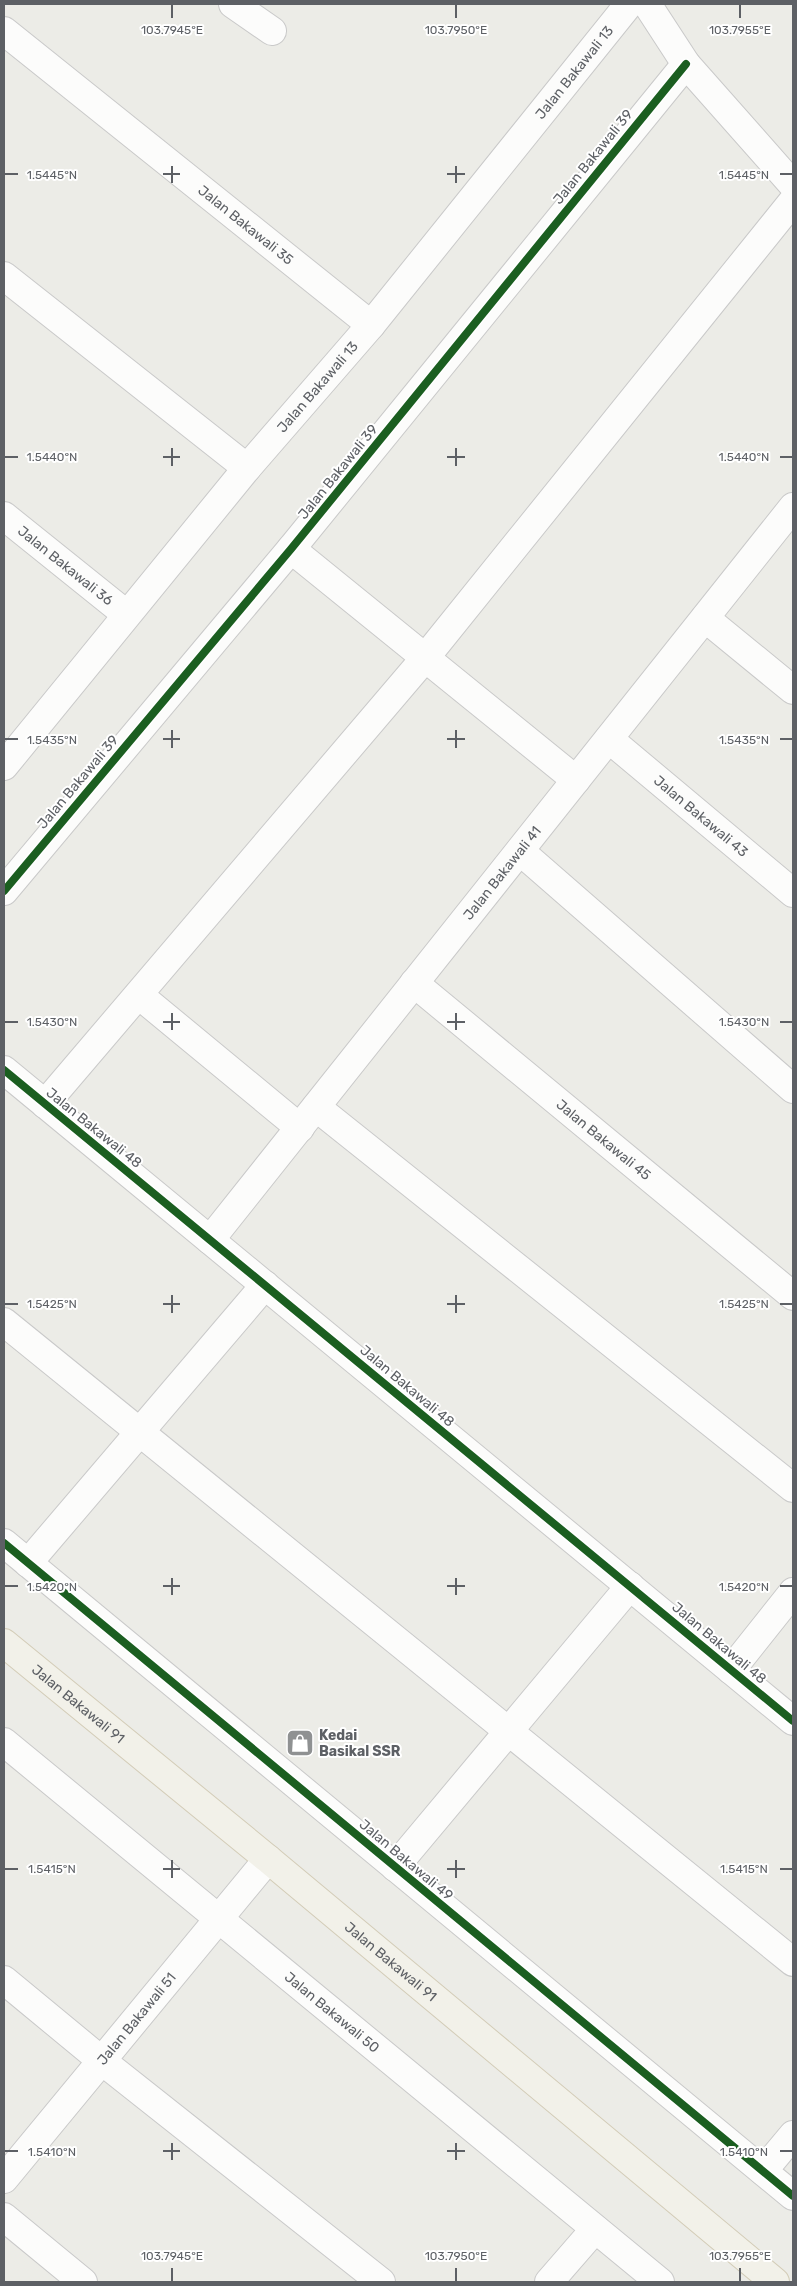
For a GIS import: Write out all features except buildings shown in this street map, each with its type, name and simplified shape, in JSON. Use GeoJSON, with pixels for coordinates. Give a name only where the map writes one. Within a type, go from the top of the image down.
{"type":"FeatureCollection","features":[{"type":"Feature","properties":{"kind":"main road","name":"Jalan Bakawali 91"},"geometry":{"type":"LineString","coordinates":[[4,1643],[268,1859],[775,2282]]}},
{"type":"Feature","properties":{"kind":"street"},"geometry":{"type":"LineString","coordinates":[[234,4],[272,31]]}},
{"type":"Feature","properties":{"kind":"street","name":"Jalan Bakawali 13"},"geometry":{"type":"LineString","coordinates":[[4,766],[126,614],[247,468],[371,325],[629,4]]}},
{"type":"Feature","properties":{"kind":"street"},"geometry":{"type":"LineString","coordinates":[[647,4],[686,64],[793,185]]}},
{"type":"Feature","properties":{"kind":"street","name":"Jalan Bakawali 35"},"geometry":{"type":"LineString","coordinates":[[7,41],[371,325]]}},
{"type":"Feature","properties":{"kind":"street","name":"Jalan Bakawali 39"},"geometry":{"type":"LineString","coordinates":[[4,890],[291,549],[686,64]]}},
{"type":"Feature","properties":{"kind":"street"},"geometry":{"type":"LineString","coordinates":[[46,1104],[425,658],[793,200]]}},
{"type":"Feature","properties":{"kind":"street"},"geometry":{"type":"LineString","coordinates":[[4,276],[247,468]]}},
{"type":"Feature","properties":{"kind":"street","name":"Jalan Bakawali 41"},"geometry":{"type":"LineString","coordinates":[[210,1240],[793,506]]}},
{"type":"Feature","properties":{"kind":"street","name":"Jalan Bakawali 36"},"geometry":{"type":"LineString","coordinates":[[4,516],[126,614]]}},
{"type":"Feature","properties":{"kind":"street"},"geometry":{"type":"LineString","coordinates":[[291,549],[576,780]]}},
{"type":"Feature","properties":{"kind":"street"},"geometry":{"type":"LineString","coordinates":[[705,618],[793,690]]}},
{"type":"Feature","properties":{"kind":"street","name":"Jalan Bakawali 43"},"geometry":{"type":"LineString","coordinates":[[609,739],[793,893]]}},
{"type":"Feature","properties":{"kind":"street"},"geometry":{"type":"LineString","coordinates":[[520,851],[793,1089]]}},
{"type":"Feature","properties":{"kind":"street","name":"Jalan Bakawali 45"},"geometry":{"type":"LineString","coordinates":[[414,983],[793,1296]]}},
{"type":"Feature","properties":{"kind":"street"},"geometry":{"type":"LineString","coordinates":[[139,995],[300,1128]]}},
{"type":"Feature","properties":{"kind":"street","name":"Jalan Bakawali 48"},"geometry":{"type":"LineString","coordinates":[[4,1070],[793,1721]]}},
{"type":"Feature","properties":{"kind":"street"},"geometry":{"type":"LineString","coordinates":[[316,1107],[793,1488]]}},
{"type":"Feature","properties":{"kind":"street"},"geometry":{"type":"LineString","coordinates":[[28,1563],[265,1285]]}},
{"type":"Feature","properties":{"kind":"street"},"geometry":{"type":"LineString","coordinates":[[4,1322],[793,1962]]}},
{"type":"Feature","properties":{"kind":"street","name":"Jalan Bakawali 49"},"geometry":{"type":"LineString","coordinates":[[4,1543],[793,2196]]}},
{"type":"Feature","properties":{"kind":"street"},"geometry":{"type":"LineString","coordinates":[[395,1867],[630,1586]]}},
{"type":"Feature","properties":{"kind":"street"},"geometry":{"type":"LineString","coordinates":[[731,1670],[793,1592]]}},
{"type":"Feature","properties":{"kind":"street","name":"Jalan Bakawali 50"},"geometry":{"type":"LineString","coordinates":[[4,1742],[660,2282]]}},
{"type":"Feature","properties":{"kind":"street","name":"Jalan Bakawali 51"},"geometry":{"type":"LineString","coordinates":[[4,2179],[268,1859]]}},
{"type":"Feature","properties":{"kind":"street"},"geometry":{"type":"LineString","coordinates":[[4,1980],[102,2061],[381,2282]]}},
{"type":"Feature","properties":{"kind":"street"},"geometry":{"type":"LineString","coordinates":[[763,2170],[793,2135]]}},
{"type":"Feature","properties":{"kind":"street"},"geometry":{"type":"LineString","coordinates":[[4,2217],[84,2282]]}},
{"type":"Feature","properties":{"kind":"street"},"geometry":{"type":"LineString","coordinates":[[549,2282],[595,2229]]}},
{"type":"Feature","properties":{"kind":"cycle path"},"geometry":{"type":"LineString","coordinates":[[4,891],[291,549],[686,64]]}},
{"type":"Feature","properties":{"kind":"cycle path"},"geometry":{"type":"LineString","coordinates":[[4,1070],[793,1721]]}},
{"type":"Feature","properties":{"kind":"cycle path"},"geometry":{"type":"LineString","coordinates":[[4,1543],[793,2196]]}},
{"type":"Feature","properties":{"kind":"place","name":"Kedai Basikal SSR"},"geometry":{"type":"Point","coordinates":[300,1743]}}]}
